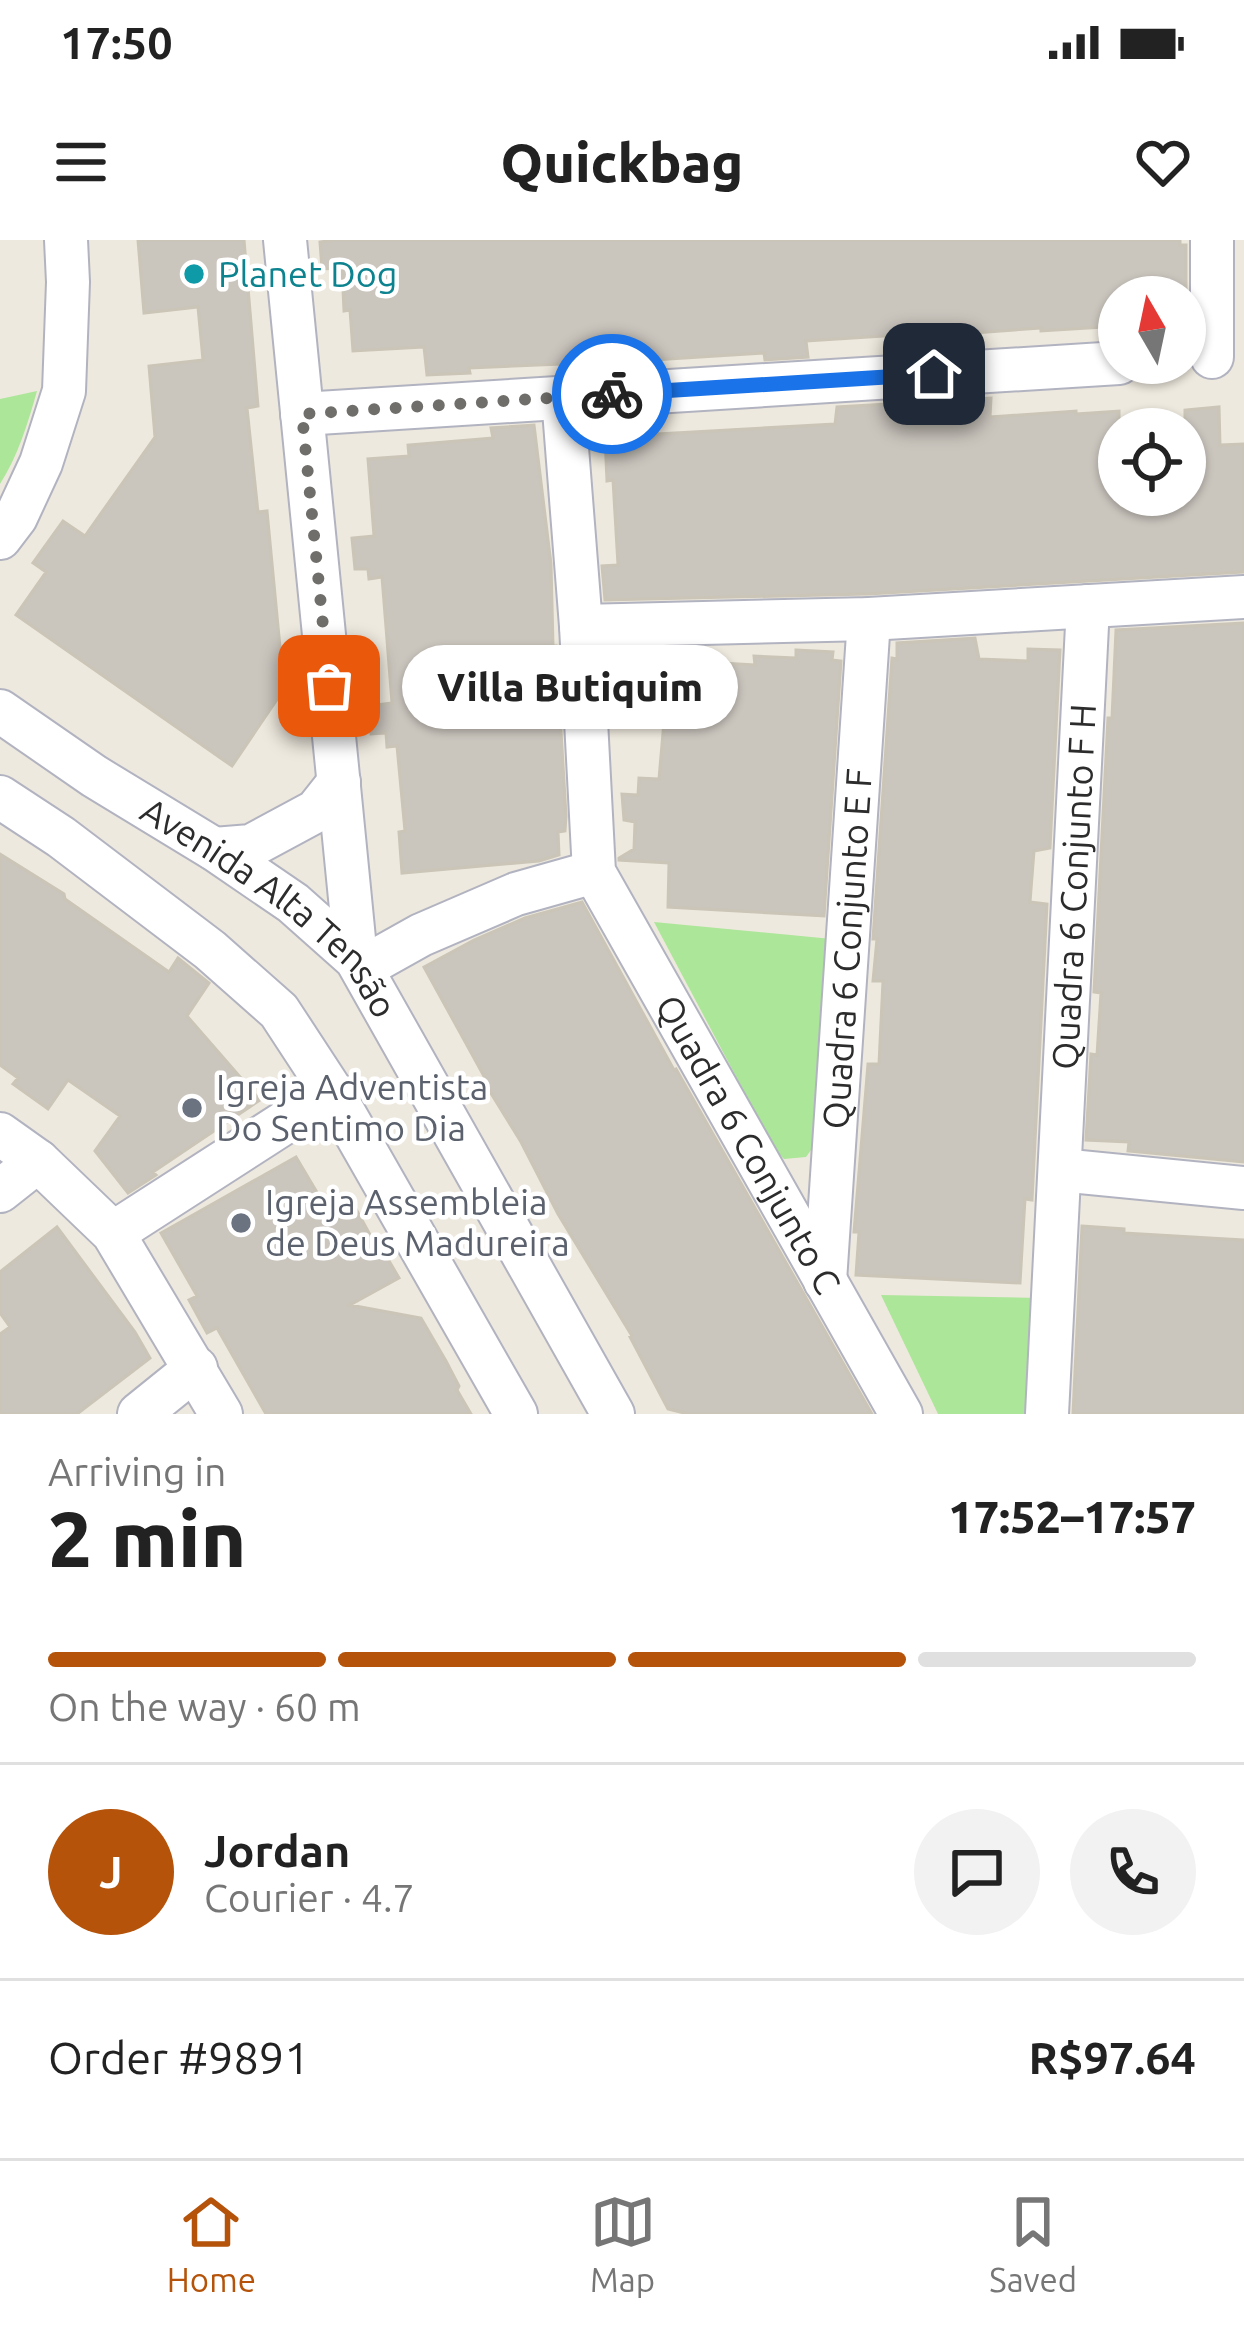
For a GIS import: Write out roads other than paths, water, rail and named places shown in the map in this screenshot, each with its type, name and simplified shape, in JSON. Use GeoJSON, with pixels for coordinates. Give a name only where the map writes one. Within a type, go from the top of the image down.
{"type":"FeatureCollection","features":[{"type":"Feature","properties":{"kind":"street"},"geometry":{"type":"LineString","coordinates":[[0,538],[16,517],[41,463],[64,391],[66,240]]}},
{"type":"Feature","properties":{"kind":"street"},"geometry":{"type":"LineString","coordinates":[[285,240],[359,964],[516,894],[594,872],[563,397]]}},
{"type":"Feature","properties":{"kind":"street"},"geometry":{"type":"LineString","coordinates":[[1212,240],[1214,357]]}},
{"type":"Feature","properties":{"kind":"street"},"geometry":{"type":"LineString","coordinates":[[302,414],[1098,364]]}},
{"type":"Feature","properties":{"kind":"street"},"geometry":{"type":"LineString","coordinates":[[581,626],[869,619],[1244,597]]}},
{"type":"Feature","properties":{"kind":"street","name":"Quadra 6 Conjunto F H"},"geometry":{"type":"LineString","coordinates":[[1047,1414],[1088,606]]}},
{"type":"Feature","properties":{"kind":"street","name":"Quadra 6 Conjunto E F"},"geometry":{"type":"LineString","coordinates":[[825,1282],[869,619]]}},
{"type":"Feature","properties":{"kind":"street","name":"Avenida Alta Tensão"},"geometry":{"type":"LineString","coordinates":[[0,711],[293,903],[359,964],[613,1414]]}},
{"type":"Feature","properties":{"kind":"street"},"geometry":{"type":"LineString","coordinates":[[61,837],[53,816],[59,794],[74,780],[94,776]]}},
{"type":"Feature","properties":{"kind":"street"},"geometry":{"type":"LineString","coordinates":[[214,848],[251,846],[316,811],[339,782]]}},
{"type":"Feature","properties":{"kind":"street","name":"Avenida Alta Tensão"},"geometry":{"type":"LineString","coordinates":[[0,797],[210,950],[279,1012],[332,1092],[516,1414]]}},
{"type":"Feature","properties":{"kind":"street","name":"Quadra 6 Conjunto C"},"geometry":{"type":"LineString","coordinates":[[594,872],[901,1414]]}},
{"type":"Feature","properties":{"kind":"street"},"geometry":{"type":"LineString","coordinates":[[113,1233],[332,1092]]}},
{"type":"Feature","properties":{"kind":"street"},"geometry":{"type":"LineString","coordinates":[[0,1133],[38,1161],[113,1233],[220,1414]]}},
{"type":"Feature","properties":{"kind":"street"},"geometry":{"type":"LineString","coordinates":[[0,1191],[38,1161]]}},
{"type":"Feature","properties":{"kind":"street"},"geometry":{"type":"LineString","coordinates":[[1060,1170],[1244,1188]]}},
{"type":"Feature","properties":{"kind":"street"},"geometry":{"type":"LineString","coordinates":[[139,1414],[196,1368]]}},
{"type":"Feature","properties":{"kind":"place","name":"Planet Dog"},"geometry":{"type":"Point","coordinates":[194,274]}},
{"type":"Feature","properties":{"kind":"place","name":"Villa Butiquim"},"geometry":{"type":"Point","coordinates":[329,686]}},
{"type":"Feature","properties":{"kind":"place","name":"Igreja Adventista Do Sentimo Dia"},"geometry":{"type":"Point","coordinates":[192,1108]}},
{"type":"Feature","properties":{"kind":"place","name":"Igreja Assembleia de Deus Madureira"},"geometry":{"type":"Point","coordinates":[241,1223]}}]}
